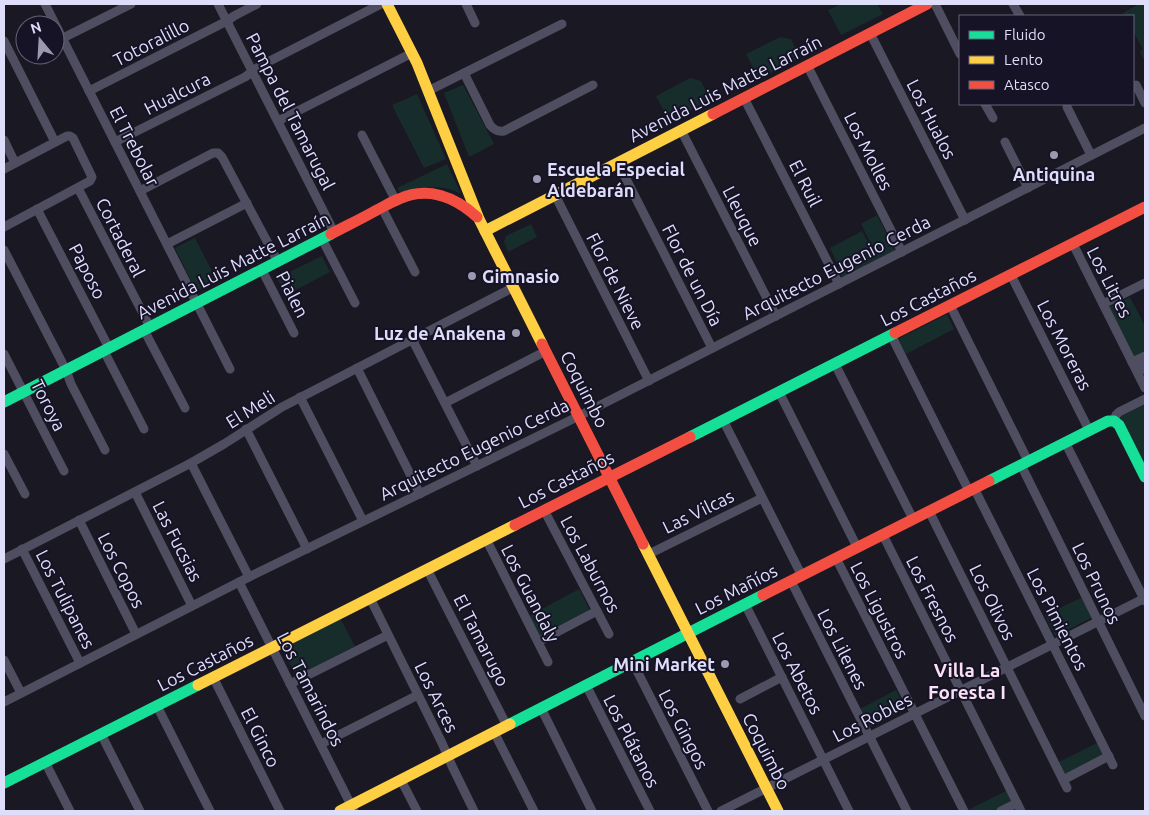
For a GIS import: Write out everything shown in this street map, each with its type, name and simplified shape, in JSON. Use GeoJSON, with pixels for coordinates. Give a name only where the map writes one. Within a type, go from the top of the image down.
{"type":"FeatureCollection","features":[{"type":"Feature","properties":{"kind":"street"},"geometry":{"type":"LineString","coordinates":[[65,37],[131,4]]}},
{"type":"Feature","properties":{"kind":"street","name":"Pampa del Tamarugal"},"geometry":{"type":"LineString","coordinates":[[218,4],[334,232]]}},
{"type":"Feature","properties":{"kind":"street","name":"Totoralillo"},"geometry":{"type":"LineString","coordinates":[[89,91],[257,4]]}},
{"type":"Feature","properties":{"kind":"street","name":"Hualcura"},"geometry":{"type":"LineString","coordinates":[[115,142],[246,76],[260,66],[382,4]]}},
{"type":"Feature","properties":{"kind":"street","name":"Coquimbo"},"geometry":{"type":"LineString","coordinates":[[387,4],[412,53],[479,219],[778,811]]}},
{"type":"Feature","properties":{"kind":"street"},"geometry":{"type":"LineString","coordinates":[[466,4],[475,22]]}},
{"type":"Feature","properties":{"kind":"street","name":"Avenida Luis Matte Larraín"},"geometry":{"type":"LineString","coordinates":[[485,230],[927,4]]}},
{"type":"Feature","properties":{"kind":"street"},"geometry":{"type":"LineString","coordinates":[[934,4],[959,52]]}},
{"type":"Feature","properties":{"kind":"street"},"geometry":{"type":"LineString","coordinates":[[1013,4],[1019,15]]}},
{"type":"Feature","properties":{"kind":"street"},"geometry":{"type":"LineString","coordinates":[[428,91],[562,24]]}},
{"type":"Feature","properties":{"kind":"street","name":"Los Hualos"},"geometry":{"type":"LineString","coordinates":[[870,33],[964,220]]}},
{"type":"Feature","properties":{"kind":"street"},"geometry":{"type":"LineString","coordinates":[[4,41],[55,142]]}},
{"type":"Feature","properties":{"kind":"street","name":"El Trebolar"},"geometry":{"type":"LineString","coordinates":[[65,42],[230,369]]}},
{"type":"Feature","properties":{"kind":"street"},"geometry":{"type":"LineString","coordinates":[[278,121],[412,53]]}},
{"type":"Feature","properties":{"kind":"street","name":"Los Molles"},"geometry":{"type":"LineString","coordinates":[[807,66],[902,252]]}},
{"type":"Feature","properties":{"kind":"street"},"geometry":{"type":"LineString","coordinates":[[464,73],[490,126],[496,131],[504,131],[593,85]]}},
{"type":"Feature","properties":{"kind":"street"},"geometry":{"type":"LineString","coordinates":[[1136,85],[1145,103]]}},
{"type":"Feature","properties":{"kind":"street","name":"El Ruil"},"geometry":{"type":"LineString","coordinates":[[744,98],[839,284]]}},
{"type":"Feature","properties":{"kind":"street"},"geometry":{"type":"LineString","coordinates":[[986,105],[993,118]]}},
{"type":"Feature","properties":{"kind":"street"},"geometry":{"type":"LineString","coordinates":[[1067,107],[1091,155]]}},
{"type":"Feature","properties":{"kind":"street","name":"Arquitecto Eugenio Cerda"},"geometry":{"type":"LineString","coordinates":[[4,702],[249,577],[579,416],[1145,128]]}},
{"type":"Feature","properties":{"kind":"street","name":"Lleuque"},"geometry":{"type":"LineString","coordinates":[[681,130],[776,316]]}},
{"type":"Feature","properties":{"kind":"street"},"geometry":{"type":"LineString","coordinates":[[362,135],[396,201]]}},
{"type":"Feature","properties":{"kind":"street"},"geometry":{"type":"LineString","coordinates":[[4,169],[68,136],[72,137],[92,175],[92,179],[78,188],[4,227]]}},
{"type":"Feature","properties":{"kind":"street"},"geometry":{"type":"LineString","coordinates":[[4,140],[15,163]]}},
{"type":"Feature","properties":{"kind":"street"},"geometry":{"type":"LineString","coordinates":[[1005,142],[1028,188]]}},
{"type":"Feature","properties":{"kind":"street"},"geometry":{"type":"LineString","coordinates":[[140,191],[213,153],[218,153],[222,157],[278,262]]}},
{"type":"Feature","properties":{"kind":"street","name":"Flor de un Día"},"geometry":{"type":"LineString","coordinates":[[618,162],[712,348]]}},
{"type":"Feature","properties":{"kind":"street","name":"Cortaderal"},"geometry":{"type":"LineString","coordinates":[[78,188],[185,408]]}},
{"type":"Feature","properties":{"kind":"street","name":"Avenida Luis Matte Larraín"},"geometry":{"type":"LineString","coordinates":[[4,402],[334,232],[408,196],[421,194],[441,195],[460,202],[479,219]]}},
{"type":"Feature","properties":{"kind":"street","name":"Flor de Nieve"},"geometry":{"type":"LineString","coordinates":[[555,195],[648,381]]}},
{"type":"Feature","properties":{"kind":"street"},"geometry":{"type":"LineString","coordinates":[[167,244],[247,203]]}},
{"type":"Feature","properties":{"kind":"street","name":"Los Castaños"},"geometry":{"type":"LineString","coordinates":[[4,783],[1145,207]]}},
{"type":"Feature","properties":{"kind":"street"},"geometry":{"type":"LineString","coordinates":[[382,208],[414,272]]}},
{"type":"Feature","properties":{"kind":"street","name":"Paposo"},"geometry":{"type":"LineString","coordinates":[[37,209],[107,349],[144,429]]}},
{"type":"Feature","properties":{"kind":"street"},"geometry":{"type":"LineString","coordinates":[[322,239],[355,303]]}},
{"type":"Feature","properties":{"kind":"street","name":"Los Litres"},"geometry":{"type":"LineString","coordinates":[[1073,244],[1103,304],[1145,370]]}},
{"type":"Feature","properties":{"kind":"street"},"geometry":{"type":"LineString","coordinates":[[4,250],[105,450]]}},
{"type":"Feature","properties":{"kind":"street","name":"Pialen"},"geometry":{"type":"LineString","coordinates":[[262,270],[294,333]]}},
{"type":"Feature","properties":{"kind":"street","name":"Los Moreras"},"geometry":{"type":"LineString","coordinates":[[1011,275],[1089,430]]}},
{"type":"Feature","properties":{"kind":"street"},"geometry":{"type":"LineString","coordinates":[[1103,304],[1145,283]]}},
{"type":"Feature","properties":{"kind":"street","name":"El Meli"},"geometry":{"type":"LineString","coordinates":[[4,559],[191,463],[224,444],[264,417],[300,397],[514,287]]}},
{"type":"Feature","properties":{"kind":"street","name":"Los Prunos"},"geometry":{"type":"LineString","coordinates":[[950,305],[1098,621],[1145,716]]}},
{"type":"Feature","properties":{"kind":"street","name":"Los Pimientos"},"geometry":{"type":"LineString","coordinates":[[891,335],[1111,761],[1065,784]]}},
{"type":"Feature","properties":{"kind":"street"},"geometry":{"type":"LineString","coordinates":[[412,339],[477,466]]}},
{"type":"Feature","properties":{"kind":"street"},"geometry":{"type":"LineString","coordinates":[[445,403],[546,351]]}},
{"type":"Feature","properties":{"kind":"street","name":"Toroya"},"geometry":{"type":"LineString","coordinates":[[4,354],[64,471]]}},
{"type":"Feature","properties":{"kind":"street","name":"Los Litres"},"geometry":{"type":"LineString","coordinates":[[1139,359],[1145,388]]}},
{"type":"Feature","properties":{"kind":"street"},"geometry":{"type":"LineString","coordinates":[[835,364],[913,519]]}},
{"type":"Feature","properties":{"kind":"street"},"geometry":{"type":"LineString","coordinates":[[357,368],[420,494]]}},
{"type":"Feature","properties":{"kind":"street","name":"Los Ligustros"},"geometry":{"type":"LineString","coordinates":[[779,392],[857,547]]}},
{"type":"Feature","properties":{"kind":"street"},"geometry":{"type":"LineString","coordinates":[[300,397],[363,522]]}},
{"type":"Feature","properties":{"kind":"street","name":"Los Mañíos"},"geometry":{"type":"LineString","coordinates":[[340,811],[353,808],[401,780],[540,708],[1065,442],[1108,421],[1114,421],[1119,412],[1145,399]]}},
{"type":"Feature","properties":{"kind":"street"},"geometry":{"type":"LineString","coordinates":[[723,420],[802,576]]}},
{"type":"Feature","properties":{"kind":"street"},"geometry":{"type":"LineString","coordinates":[[1114,421],[1120,428],[1145,477]]}},
{"type":"Feature","properties":{"kind":"street"},"geometry":{"type":"LineString","coordinates":[[246,429],[307,549]]}},
{"type":"Feature","properties":{"kind":"street"},"geometry":{"type":"LineString","coordinates":[[1065,442],[1145,599]]}},
{"type":"Feature","properties":{"kind":"street"},"geometry":{"type":"LineString","coordinates":[[4,454],[24,494]]}},
{"type":"Feature","properties":{"kind":"street"},"geometry":{"type":"LineString","coordinates":[[191,463],[249,577]]}},
{"type":"Feature","properties":{"kind":"street","name":"Las Fucsias"},"geometry":{"type":"LineString","coordinates":[[135,492],[192,606]]}},
{"type":"Feature","properties":{"kind":"street","name":"Las Vilcas"},"geometry":{"type":"LineString","coordinates":[[648,554],[762,498]]}},
{"type":"Feature","properties":{"kind":"street","name":"Los Laburnos"},"geometry":{"type":"LineString","coordinates":[[544,510],[609,634]]}},
{"type":"Feature","properties":{"kind":"street","name":"Los Olivos"},"geometry":{"type":"LineString","coordinates":[[929,511],[1065,784]]}},
{"type":"Feature","properties":{"kind":"street","name":"Los Copos"},"geometry":{"type":"LineString","coordinates":[[79,520],[136,634]]}},
{"type":"Feature","properties":{"kind":"street","name":"Los Fresnos"},"geometry":{"type":"LineString","coordinates":[[883,535],[1019,807]]}},
{"type":"Feature","properties":{"kind":"street","name":"Los Guandaly"},"geometry":{"type":"LineString","coordinates":[[486,539],[548,662]]}},
{"type":"Feature","properties":{"kind":"street","name":"Los Tulipanes"},"geometry":{"type":"LineString","coordinates":[[22,549],[80,663]]}},
{"type":"Feature","properties":{"kind":"street","name":"Los Ligustros"},"geometry":{"type":"LineString","coordinates":[[836,558],[964,811]]}},
{"type":"Feature","properties":{"kind":"street","name":"El Tamarugo"},"geometry":{"type":"LineString","coordinates":[[428,569],[507,726]]}},
{"type":"Feature","properties":{"kind":"street","name":"Los Lilenes"},"geometry":{"type":"LineString","coordinates":[[790,581],[907,811]]}},
{"type":"Feature","properties":{"kind":"street","name":"Los Tamarindos"},"geometry":{"type":"LineString","coordinates":[[239,582],[353,808]]}},
{"type":"Feature","properties":{"kind":"street","name":"Los Arces"},"geometry":{"type":"LineString","coordinates":[[370,598],[474,811]]}},
{"type":"Feature","properties":{"kind":"street","name":"Los Robles"},"geometry":{"type":"LineString","coordinates":[[721,811],[1145,599]]}},
{"type":"Feature","properties":{"kind":"street","name":"Los Abetos"},"geometry":{"type":"LineString","coordinates":[[746,604],[849,811]]}},
{"type":"Feature","properties":{"kind":"street"},"geometry":{"type":"LineString","coordinates":[[538,642],[597,611]]}},
{"type":"Feature","properties":{"kind":"street"},"geometry":{"type":"LineString","coordinates":[[290,684],[388,635]]}},
{"type":"Feature","properties":{"kind":"street"},"geometry":{"type":"LineString","coordinates":[[4,660],[21,693]]}},
{"type":"Feature","properties":{"kind":"street","name":"Los Gingos"},"geometry":{"type":"LineString","coordinates":[[632,661],[708,811]]}},
{"type":"Feature","properties":{"kind":"street","name":"El Ginco"},"geometry":{"type":"LineString","coordinates":[[213,677],[280,811]]}},
{"type":"Feature","properties":{"kind":"street"},"geometry":{"type":"LineString","coordinates":[[740,699],[782,677]]}},
{"type":"Feature","properties":{"kind":"street","name":"Los Plátanos"},"geometry":{"type":"LineString","coordinates":[[586,685],[650,811]]}},
{"type":"Feature","properties":{"kind":"street"},"geometry":{"type":"LineString","coordinates":[[321,744],[418,694]]}},
{"type":"Feature","properties":{"kind":"street"},"geometry":{"type":"LineString","coordinates":[[157,706],[210,811]]}},
{"type":"Feature","properties":{"kind":"street"},"geometry":{"type":"LineString","coordinates":[[540,708],[592,811]]}},
{"type":"Feature","properties":{"kind":"street"},"geometry":{"type":"LineString","coordinates":[[494,732],[534,811]]}},
{"type":"Feature","properties":{"kind":"street"},"geometry":{"type":"LineString","coordinates":[[101,734],[140,811]]}},
{"type":"Feature","properties":{"kind":"street"},"geometry":{"type":"LineString","coordinates":[[45,762],[70,811]]}},
{"type":"Feature","properties":{"kind":"street"},"geometry":{"type":"LineString","coordinates":[[401,780],[416,811]]}},
{"type":"Feature","properties":{"kind":"street"},"geometry":{"type":"LineString","coordinates":[[1001,811],[1019,807]]}},
{"type":"Feature","properties":{"kind":"green space"},"geometry":{"type":"Polygon","coordinates":[[[841,4],[877,4],[883,14],[841,35],[828,10],[841,4]]]}},
{"type":"Feature","properties":{"kind":"green space"},"geometry":{"type":"Polygon","coordinates":[[[1139,4],[1145,4],[1145,62],[1140,52],[1143,49],[1134,33],[1134,15],[1124,15],[1123,13],[1139,4]]]}},
{"type":"Feature","properties":{"kind":"green space"},"geometry":{"type":"Polygon","coordinates":[[[780,37],[791,39],[800,58],[759,79],[746,54],[780,37]]]}},
{"type":"Feature","properties":{"kind":"green space"},"geometry":{"type":"Polygon","coordinates":[[[690,78],[701,81],[710,100],[669,121],[656,96],[690,78]]]}},
{"type":"Feature","properties":{"kind":"green space"},"geometry":{"type":"Polygon","coordinates":[[[463,85],[494,144],[469,157],[444,93],[463,85]]]}},
{"type":"Feature","properties":{"kind":"green space"},"geometry":{"type":"Polygon","coordinates":[[[417,94],[446,159],[424,168],[392,105],[417,94]]]}},
{"type":"Feature","properties":{"kind":"green space"},"geometry":{"type":"Polygon","coordinates":[[[447,164],[461,194],[446,188],[431,187],[401,194],[397,188],[447,164]]]}},
{"type":"Feature","properties":{"kind":"green space"},"geometry":{"type":"Polygon","coordinates":[[[877,215],[895,250],[842,277],[837,268],[874,250],[861,224],[877,215]]]}},
{"type":"Feature","properties":{"kind":"green space"},"geometry":{"type":"Polygon","coordinates":[[[531,224],[537,237],[508,252],[504,242],[506,236],[531,224]]]}},
{"type":"Feature","properties":{"kind":"green space"},"geometry":{"type":"Polygon","coordinates":[[[862,231],[871,248],[838,265],[830,248],[862,231]]]}},
{"type":"Feature","properties":{"kind":"green space"},"geometry":{"type":"Polygon","coordinates":[[[195,238],[217,281],[196,291],[175,248],[195,238]]]}},
{"type":"Feature","properties":{"kind":"green space"},"geometry":{"type":"Polygon","coordinates":[[[322,256],[330,272],[286,295],[277,278],[322,256]]]}},
{"type":"Feature","properties":{"kind":"green space"},"geometry":{"type":"Polygon","coordinates":[[[1130,297],[1145,326],[1145,352],[1137,356],[1133,356],[1109,307],[1130,297]]]}},
{"type":"Feature","properties":{"kind":"green space"},"geometry":{"type":"Polygon","coordinates":[[[947,314],[954,329],[906,354],[898,339],[947,314]]]}},
{"type":"Feature","properties":{"kind":"green space"},"geometry":{"type":"Polygon","coordinates":[[[1145,404],[1145,469],[1120,417],[1145,404]]]}},
{"type":"Feature","properties":{"kind":"green space"},"geometry":{"type":"Polygon","coordinates":[[[579,589],[590,610],[540,637],[529,616],[579,589]]]}},
{"type":"Feature","properties":{"kind":"green space"},"geometry":{"type":"Polygon","coordinates":[[[1083,597],[1093,617],[1055,636],[1045,615],[1083,597]]]}},
{"type":"Feature","properties":{"kind":"green space"},"geometry":{"type":"Polygon","coordinates":[[[340,618],[355,646],[296,676],[282,648],[340,618]]]}},
{"type":"Feature","properties":{"kind":"green space"},"geometry":{"type":"Polygon","coordinates":[[[896,690],[906,709],[870,727],[860,709],[896,690]]]}},
{"type":"Feature","properties":{"kind":"green space"},"geometry":{"type":"Polygon","coordinates":[[[1097,743],[1103,755],[1064,775],[1057,763],[1097,743]]]}},
{"type":"Feature","properties":{"kind":"green space"},"geometry":{"type":"Polygon","coordinates":[[[1006,791],[1012,803],[997,811],[966,811],[1006,791]]]}},
{"type":"Feature","properties":{"kind":"traffic: fast"},"geometry":{"type":"LineString","coordinates":[[4,402],[331,234]]}},
{"type":"Feature","properties":{"kind":"traffic: fast"},"geometry":{"type":"LineString","coordinates":[[690,437],[895,333]]}},
{"type":"Feature","properties":{"kind":"traffic: fast"},"geometry":{"type":"LineString","coordinates":[[989,481],[1108,421],[1114,421],[1119,425],[1145,477]]}},
{"type":"Feature","properties":{"kind":"traffic: fast"},"geometry":{"type":"LineString","coordinates":[[510,724],[763,595]]}},
{"type":"Feature","properties":{"kind":"traffic: fast"},"geometry":{"type":"LineString","coordinates":[[4,783],[198,685]]}},
{"type":"Feature","properties":{"kind":"traffic: slow"},"geometry":{"type":"LineString","coordinates":[[387,4],[417,63],[479,219],[542,344]]}},
{"type":"Feature","properties":{"kind":"traffic: slow"},"geometry":{"type":"LineString","coordinates":[[485,231],[713,114]]}},
{"type":"Feature","properties":{"kind":"traffic: slow"},"geometry":{"type":"LineString","coordinates":[[198,685],[515,525]]}},
{"type":"Feature","properties":{"kind":"traffic: slow"},"geometry":{"type":"LineString","coordinates":[[643,544],[778,811]]}},
{"type":"Feature","properties":{"kind":"traffic: slow"},"geometry":{"type":"LineString","coordinates":[[340,811],[510,724]]}},
{"type":"Feature","properties":{"kind":"traffic: jam"},"geometry":{"type":"LineString","coordinates":[[713,114],[927,4]]}},
{"type":"Feature","properties":{"kind":"traffic: jam"},"geometry":{"type":"LineString","coordinates":[[331,234],[396,200],[410,195],[431,194],[441,196],[460,204],[477,217]]}},
{"type":"Feature","properties":{"kind":"traffic: jam"},"geometry":{"type":"LineString","coordinates":[[895,333],[1145,207]]}},
{"type":"Feature","properties":{"kind":"traffic: jam"},"geometry":{"type":"LineString","coordinates":[[542,344],[643,544]]}},
{"type":"Feature","properties":{"kind":"traffic: jam"},"geometry":{"type":"LineString","coordinates":[[515,525],[690,437]]}},
{"type":"Feature","properties":{"kind":"traffic: jam"},"geometry":{"type":"LineString","coordinates":[[763,595],[989,481]]}},
{"type":"Feature","properties":{"kind":"place","name":"Antiquina"},"geometry":{"type":"Point","coordinates":[1054,155]}},
{"type":"Feature","properties":{"kind":"place","name":"Escuela Especial Aldebarán"},"geometry":{"type":"Point","coordinates":[537,179]}},
{"type":"Feature","properties":{"kind":"place","name":"Gimnasio"},"geometry":{"type":"Point","coordinates":[472,276]}},
{"type":"Feature","properties":{"kind":"place","name":"Luz de Anakena"},"geometry":{"type":"Point","coordinates":[516,333]}},
{"type":"Feature","properties":{"kind":"place","name":"Mini Market"},"geometry":{"type":"Point","coordinates":[725,664]}},
{"type":"Feature","properties":{"kind":"district","name":"Villa La Foresta I"},"geometry":{"type":"Point","coordinates":[967,681]}}]}
